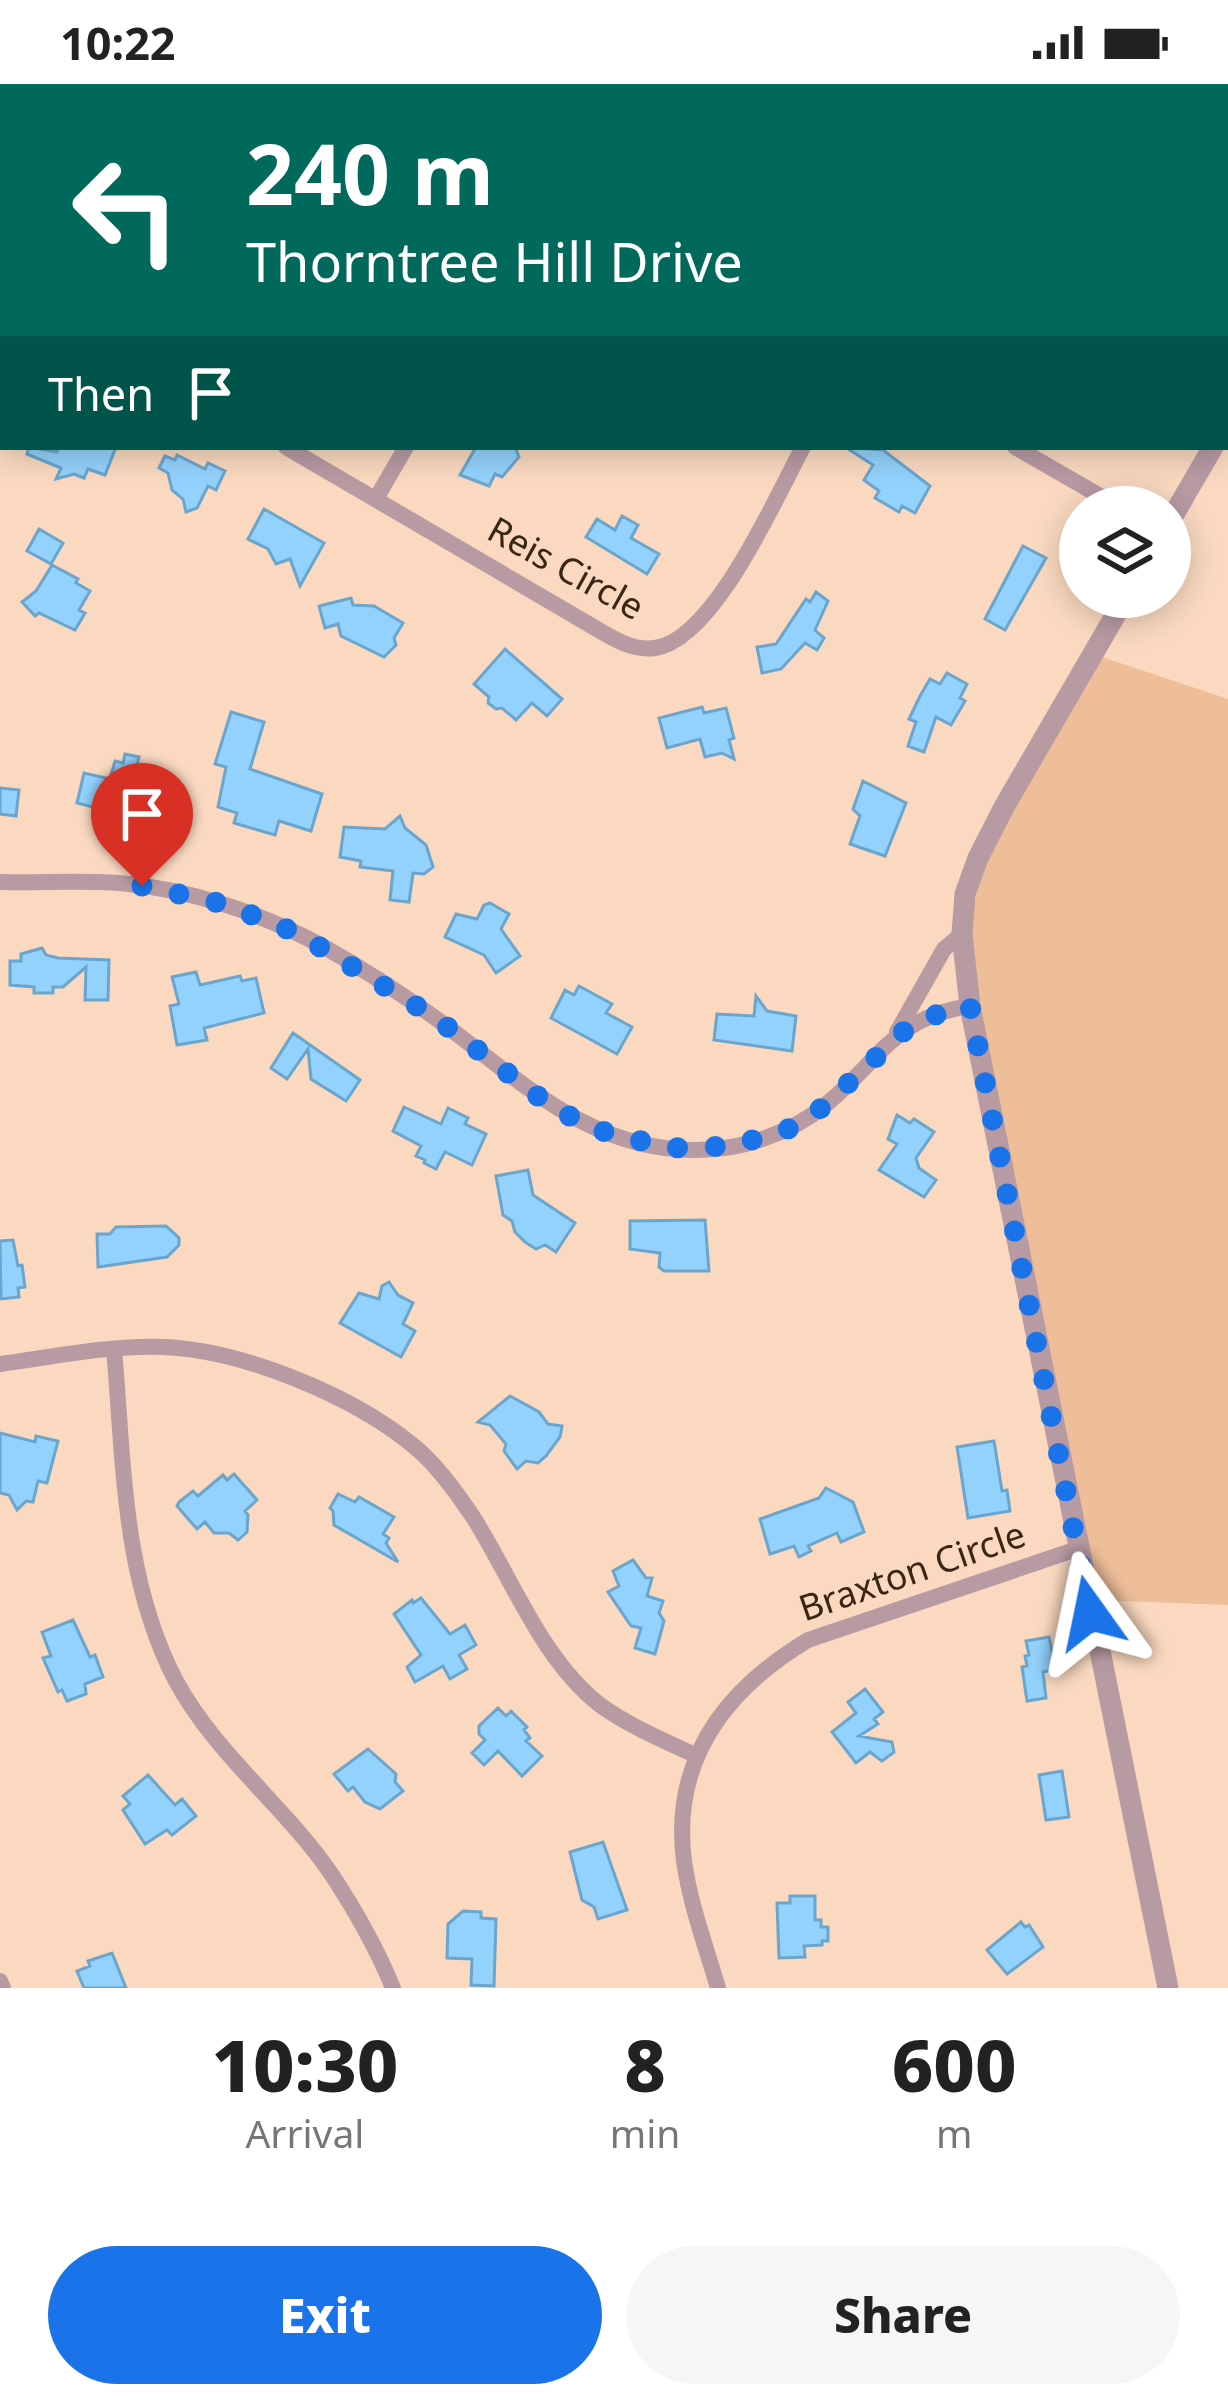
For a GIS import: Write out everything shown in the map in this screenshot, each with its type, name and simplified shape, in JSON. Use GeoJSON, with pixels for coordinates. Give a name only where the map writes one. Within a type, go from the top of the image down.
{"type":"FeatureCollection","features":[{"type":"Feature","properties":{"kind":"street","name":"Reis Circle"},"geometry":{"type":"LineString","coordinates":[[291,450],[628,646],[651,649],[683,637],[711,607],[801,450]]}},
{"type":"Feature","properties":{"kind":"street"},"geometry":{"type":"LineString","coordinates":[[377,497],[404,450]]}},
{"type":"Feature","properties":{"kind":"street"},"geometry":{"type":"LineString","coordinates":[[1020,450],[1083,486]]}},
{"type":"Feature","properties":{"kind":"street"},"geometry":{"type":"LineString","coordinates":[[1190,486],[1211,450]]}},
{"type":"Feature","properties":{"kind":"street"},"geometry":{"type":"LineString","coordinates":[[1114,618],[978,858],[965,894],[962,934],[970,1006],[1168,1988]]}},
{"type":"Feature","properties":{"kind":"street"},"geometry":{"type":"LineString","coordinates":[[0,882],[118,883],[166,890],[262,920],[328,950],[433,1016],[556,1110],[605,1132],[670,1148],[732,1146],[788,1129],[823,1107],[894,1038],[931,1014],[970,1006]]}},
{"type":"Feature","properties":{"kind":"street"},"geometry":{"type":"LineString","coordinates":[[894,1038],[934,964],[962,934]]}},
{"type":"Feature","properties":{"kind":"street"},"geometry":{"type":"LineString","coordinates":[[114,1349],[132,1558],[147,1616],[189,1701],[214,1738],[331,1873],[394,1988]]}},
{"type":"Feature","properties":{"kind":"street"},"geometry":{"type":"LineString","coordinates":[[0,1364],[114,1349],[212,1352],[348,1404],[419,1450],[458,1496],[574,1680],[601,1706],[697,1756]]}},
{"type":"Feature","properties":{"kind":"street","name":"Braxton Circle"},"geometry":{"type":"LineString","coordinates":[[718,1988],[684,1859],[682,1821],[697,1756],[712,1725],[739,1690],[771,1662],[808,1640],[1077,1549]]}},
{"type":"Feature","properties":{"kind":"shaded area"},"geometry":{"type":"Polygon","coordinates":[[[1102,657],[1228,699],[1228,1605],[1096,1600],[980,1005],[972,921],[985,866],[1014,805],[1102,657]]]}},
{"type":"Feature","properties":{"kind":"building"},"geometry":{"type":"Polygon","coordinates":[[[28,450],[115,450],[105,475],[88,469],[84,478],[74,474],[56,479],[61,468],[27,454],[28,450]]]}},
{"type":"Feature","properties":{"kind":"building"},"geometry":{"type":"Polygon","coordinates":[[[474,450],[516,450],[519,457],[502,477],[495,474],[489,486],[460,475],[474,450]]]}},
{"type":"Feature","properties":{"kind":"building"},"geometry":{"type":"Polygon","coordinates":[[[850,450],[883,450],[930,486],[915,513],[902,506],[899,512],[875,498],[879,491],[864,480],[873,465],[850,450]]]}},
{"type":"Feature","properties":{"kind":"building"},"geometry":{"type":"Polygon","coordinates":[[[177,455],[205,469],[208,463],[225,471],[216,490],[208,486],[197,508],[186,512],[168,473],[159,468],[165,456],[175,460],[177,455]]]}},
{"type":"Feature","properties":{"kind":"building"},"geometry":{"type":"Polygon","coordinates":[[[264,509],[324,543],[300,586],[290,559],[276,564],[268,549],[248,539],[264,509]]]}},
{"type":"Feature","properties":{"kind":"building"},"geometry":{"type":"Polygon","coordinates":[[[622,516],[638,525],[631,538],[659,554],[647,574],[586,537],[597,519],[615,530],[622,516]]]}},
{"type":"Feature","properties":{"kind":"building"},"geometry":{"type":"Polygon","coordinates":[[[39,529],[63,543],[51,564],[27,551],[39,529]]]}},
{"type":"Feature","properties":{"kind":"building"},"geometry":{"type":"Polygon","coordinates":[[[1023,546],[1046,558],[1005,630],[985,619],[1023,546]]]}},
{"type":"Feature","properties":{"kind":"building"},"geometry":{"type":"Polygon","coordinates":[[[52,565],[90,591],[75,630],[39,613],[35,616],[22,602],[36,591],[52,565]]]}},
{"type":"Feature","properties":{"kind":"building"},"geometry":{"type":"Polygon","coordinates":[[[816,592],[828,601],[815,630],[824,638],[817,650],[805,643],[781,669],[762,673],[757,647],[776,644],[806,599],[810,602],[816,592]]]}},
{"type":"Feature","properties":{"kind":"building"},"geometry":{"type":"Polygon","coordinates":[[[351,598],[353,605],[374,606],[403,623],[394,638],[396,645],[384,657],[341,636],[338,624],[325,628],[319,606],[351,598]]]}},
{"type":"Feature","properties":{"kind":"building"},"geometry":{"type":"Polygon","coordinates":[[[505,649],[562,699],[547,716],[532,703],[516,720],[488,703],[489,697],[474,684],[505,649]]]}},
{"type":"Feature","properties":{"kind":"building"},"geometry":{"type":"Polygon","coordinates":[[[947,673],[967,684],[960,698],[965,701],[951,725],[936,717],[924,752],[908,746],[916,722],[909,719],[920,696],[930,679],[940,684],[947,673]]]}},
{"type":"Feature","properties":{"kind":"building"},"geometry":{"type":"Polygon","coordinates":[[[702,707],[704,713],[726,708],[734,759],[722,753],[705,757],[700,739],[667,748],[659,718],[702,707]]]}},
{"type":"Feature","properties":{"kind":"building"},"geometry":{"type":"Polygon","coordinates":[[[231,712],[264,722],[250,769],[322,794],[311,831],[279,821],[275,835],[234,823],[237,813],[218,807],[226,767],[215,764],[231,712]]]}},
{"type":"Feature","properties":{"kind":"building"},"geometry":{"type":"Polygon","coordinates":[[[125,754],[139,757],[133,782],[153,786],[147,813],[114,806],[112,812],[77,803],[84,773],[110,779],[115,761],[123,763],[125,754]]]}},
{"type":"Feature","properties":{"kind":"building"},"geometry":{"type":"Polygon","coordinates":[[[863,781],[906,803],[885,856],[850,844],[860,816],[853,809],[863,781]]]}},
{"type":"Feature","properties":{"kind":"building"},"geometry":{"type":"Polygon","coordinates":[[[0,788],[19,790],[16,816],[0,814],[0,788]]]}},
{"type":"Feature","properties":{"kind":"building"},"geometry":{"type":"Polygon","coordinates":[[[400,816],[405,828],[426,845],[433,867],[424,874],[413,873],[409,902],[390,900],[393,871],[360,867],[361,861],[340,857],[344,827],[385,829],[400,816]]]}},
{"type":"Feature","properties":{"kind":"building"},"geometry":{"type":"Polygon","coordinates":[[[490,903],[509,914],[501,929],[520,956],[496,973],[484,955],[445,937],[456,914],[477,919],[490,903]]]}},
{"type":"Feature","properties":{"kind":"building"},"geometry":{"type":"Polygon","coordinates":[[[42,948],[46,955],[58,958],[109,960],[108,1000],[85,1000],[86,967],[63,987],[53,987],[53,993],[10,985],[10,961],[21,961],[21,954],[42,948]]]}},
{"type":"Feature","properties":{"kind":"building"},"geometry":{"type":"Polygon","coordinates":[[[196,972],[200,985],[240,976],[242,981],[256,978],[264,1013],[204,1028],[207,1040],[177,1045],[170,1006],[179,1004],[172,977],[196,972]]]}},
{"type":"Feature","properties":{"kind":"building"},"geometry":{"type":"Polygon","coordinates":[[[579,986],[612,1004],[606,1013],[632,1027],[617,1054],[551,1018],[565,990],[574,995],[579,986]]]}},
{"type":"Feature","properties":{"kind":"building"},"geometry":{"type":"Polygon","coordinates":[[[756,996],[767,1011],[796,1016],[792,1051],[714,1040],[717,1014],[754,1016],[756,996]]]}},
{"type":"Feature","properties":{"kind":"building"},"geometry":{"type":"Polygon","coordinates":[[[293,1033],[360,1080],[346,1101],[311,1079],[308,1049],[287,1079],[271,1068],[293,1033]]]}},
{"type":"Feature","properties":{"kind":"building"},"geometry":{"type":"Polygon","coordinates":[[[404,1107],[441,1124],[448,1108],[468,1118],[465,1124],[486,1134],[472,1165],[445,1152],[436,1169],[424,1163],[416,1156],[421,1146],[393,1131],[404,1107]]]}},
{"type":"Feature","properties":{"kind":"building"},"geometry":{"type":"Polygon","coordinates":[[[897,1115],[934,1132],[916,1158],[919,1168],[936,1180],[924,1197],[879,1170],[897,1144],[888,1139],[897,1115]]]}},
{"type":"Feature","properties":{"kind":"building"},"geometry":{"type":"Polygon","coordinates":[[[528,1170],[533,1195],[575,1223],[556,1252],[525,1242],[503,1215],[496,1176],[528,1170]]]}},
{"type":"Feature","properties":{"kind":"building"},"geometry":{"type":"Polygon","coordinates":[[[705,1220],[709,1271],[664,1271],[659,1267],[660,1253],[630,1249],[630,1221],[705,1220]]]}},
{"type":"Feature","properties":{"kind":"building"},"geometry":{"type":"Polygon","coordinates":[[[166,1226],[179,1238],[179,1245],[167,1257],[98,1267],[97,1234],[110,1234],[116,1227],[166,1226]]]}},
{"type":"Feature","properties":{"kind":"building"},"geometry":{"type":"Polygon","coordinates":[[[13,1240],[25,1287],[18,1288],[19,1297],[1,1299],[0,1241],[13,1240]]]}},
{"type":"Feature","properties":{"kind":"building"},"geometry":{"type":"Polygon","coordinates":[[[389,1282],[398,1295],[413,1303],[403,1324],[415,1331],[401,1357],[340,1323],[359,1293],[379,1299],[382,1286],[389,1282]]]}},
{"type":"Feature","properties":{"kind":"building"},"geometry":{"type":"Polygon","coordinates":[[[510,1396],[539,1412],[548,1424],[562,1426],[546,1456],[538,1463],[526,1461],[517,1469],[504,1451],[506,1444],[490,1425],[478,1422],[510,1396]]]}},
{"type":"Feature","properties":{"kind":"building"},"geometry":{"type":"Polygon","coordinates":[[[0,1433],[35,1442],[36,1436],[58,1441],[47,1483],[38,1481],[33,1502],[26,1501],[17,1510],[9,1495],[0,1493],[0,1433]]]}},
{"type":"Feature","properties":{"kind":"building"},"geometry":{"type":"Polygon","coordinates":[[[994,1441],[1010,1511],[968,1518],[957,1447],[994,1441]]]}},
{"type":"Feature","properties":{"kind":"building"},"geometry":{"type":"Polygon","coordinates":[[[234,1474],[257,1500],[245,1511],[247,1532],[238,1540],[229,1533],[214,1533],[205,1522],[197,1529],[177,1506],[179,1502],[193,1491],[198,1496],[223,1475],[227,1480],[234,1474]]]}},
{"type":"Feature","properties":{"kind":"building"},"geometry":{"type":"Polygon","coordinates":[[[826,1488],[853,1502],[864,1532],[841,1542],[837,1533],[808,1546],[811,1551],[799,1557],[794,1546],[770,1554],[760,1519],[819,1498],[826,1488]]]}},
{"type":"Feature","properties":{"kind":"building"},"geometry":{"type":"Polygon","coordinates":[[[338,1494],[355,1502],[359,1497],[394,1517],[383,1534],[398,1562],[334,1525],[330,1508],[338,1494]]]}},
{"type":"Feature","properties":{"kind":"building"},"geometry":{"type":"Polygon","coordinates":[[[633,1560],[646,1578],[652,1578],[647,1596],[663,1601],[659,1613],[664,1621],[655,1654],[635,1648],[641,1628],[631,1626],[608,1592],[619,1586],[613,1571],[633,1560]]]}},
{"type":"Feature","properties":{"kind":"building"},"geometry":{"type":"Polygon","coordinates":[[[421,1598],[450,1634],[465,1625],[476,1645],[459,1655],[467,1669],[450,1679],[443,1666],[415,1682],[407,1667],[421,1655],[394,1614],[421,1598]]]}},
{"type":"Feature","properties":{"kind":"building"},"geometry":{"type":"Polygon","coordinates":[[[73,1620],[103,1677],[85,1684],[86,1694],[67,1701],[43,1658],[51,1656],[42,1632],[73,1620]]]}},
{"type":"Feature","properties":{"kind":"building"},"geometry":{"type":"Polygon","coordinates":[[[1049,1637],[1054,1660],[1053,1670],[1043,1672],[1046,1698],[1027,1701],[1022,1667],[1027,1666],[1025,1656],[1029,1655],[1026,1641],[1049,1637]]]}},
{"type":"Feature","properties":{"kind":"building"},"geometry":{"type":"Polygon","coordinates":[[[865,1689],[883,1712],[874,1719],[878,1724],[859,1736],[892,1742],[894,1752],[882,1761],[870,1752],[856,1763],[832,1732],[856,1713],[848,1702],[865,1689]]]}},
{"type":"Feature","properties":{"kind":"building"},"geometry":{"type":"Polygon","coordinates":[[[498,1708],[506,1716],[511,1711],[527,1727],[524,1730],[530,1738],[526,1741],[542,1756],[522,1776],[498,1751],[484,1765],[472,1753],[485,1740],[479,1726],[498,1708]]]}},
{"type":"Feature","properties":{"kind":"building"},"geometry":{"type":"Polygon","coordinates":[[[368,1749],[396,1774],[395,1782],[403,1791],[380,1809],[365,1802],[353,1787],[348,1791],[334,1774],[368,1749]]]}},
{"type":"Feature","properties":{"kind":"building"},"geometry":{"type":"Polygon","coordinates":[[[1062,1771],[1069,1817],[1046,1820],[1039,1775],[1062,1771]]]}},
{"type":"Feature","properties":{"kind":"building"},"geometry":{"type":"Polygon","coordinates":[[[148,1775],[175,1805],[182,1799],[196,1816],[172,1835],[167,1830],[145,1844],[123,1810],[130,1804],[123,1796],[148,1775]]]}},
{"type":"Feature","properties":{"kind":"building"},"geometry":{"type":"Polygon","coordinates":[[[603,1842],[627,1910],[598,1919],[594,1907],[582,1900],[570,1852],[603,1842]]]}},
{"type":"Feature","properties":{"kind":"building"},"geometry":{"type":"Polygon","coordinates":[[[790,1896],[815,1896],[815,1920],[828,1927],[828,1941],[804,1946],[805,1957],[779,1958],[777,1903],[790,1903],[790,1896]]]}},
{"type":"Feature","properties":{"kind":"building"},"geometry":{"type":"Polygon","coordinates":[[[463,1911],[496,1919],[494,1986],[471,1985],[472,1959],[447,1958],[448,1924],[463,1911]]]}},
{"type":"Feature","properties":{"kind":"building"},"geometry":{"type":"Polygon","coordinates":[[[1021,1922],[1029,1925],[1043,1947],[1007,1974],[987,1950],[1021,1922]]]}},
{"type":"Feature","properties":{"kind":"building"},"geometry":{"type":"Polygon","coordinates":[[[112,1953],[126,1988],[84,1988],[77,1971],[90,1966],[88,1961],[112,1953]]]}},
{"type":"Feature","properties":{"kind":"route"},"geometry":{"type":"LineString","coordinates":[[142,886],[224,904],[297,933],[433,1016],[556,1110],[605,1132],[670,1148],[732,1146],[788,1129],[823,1107],[916,1020],[970,1006],[1090,1613]]}}]}
